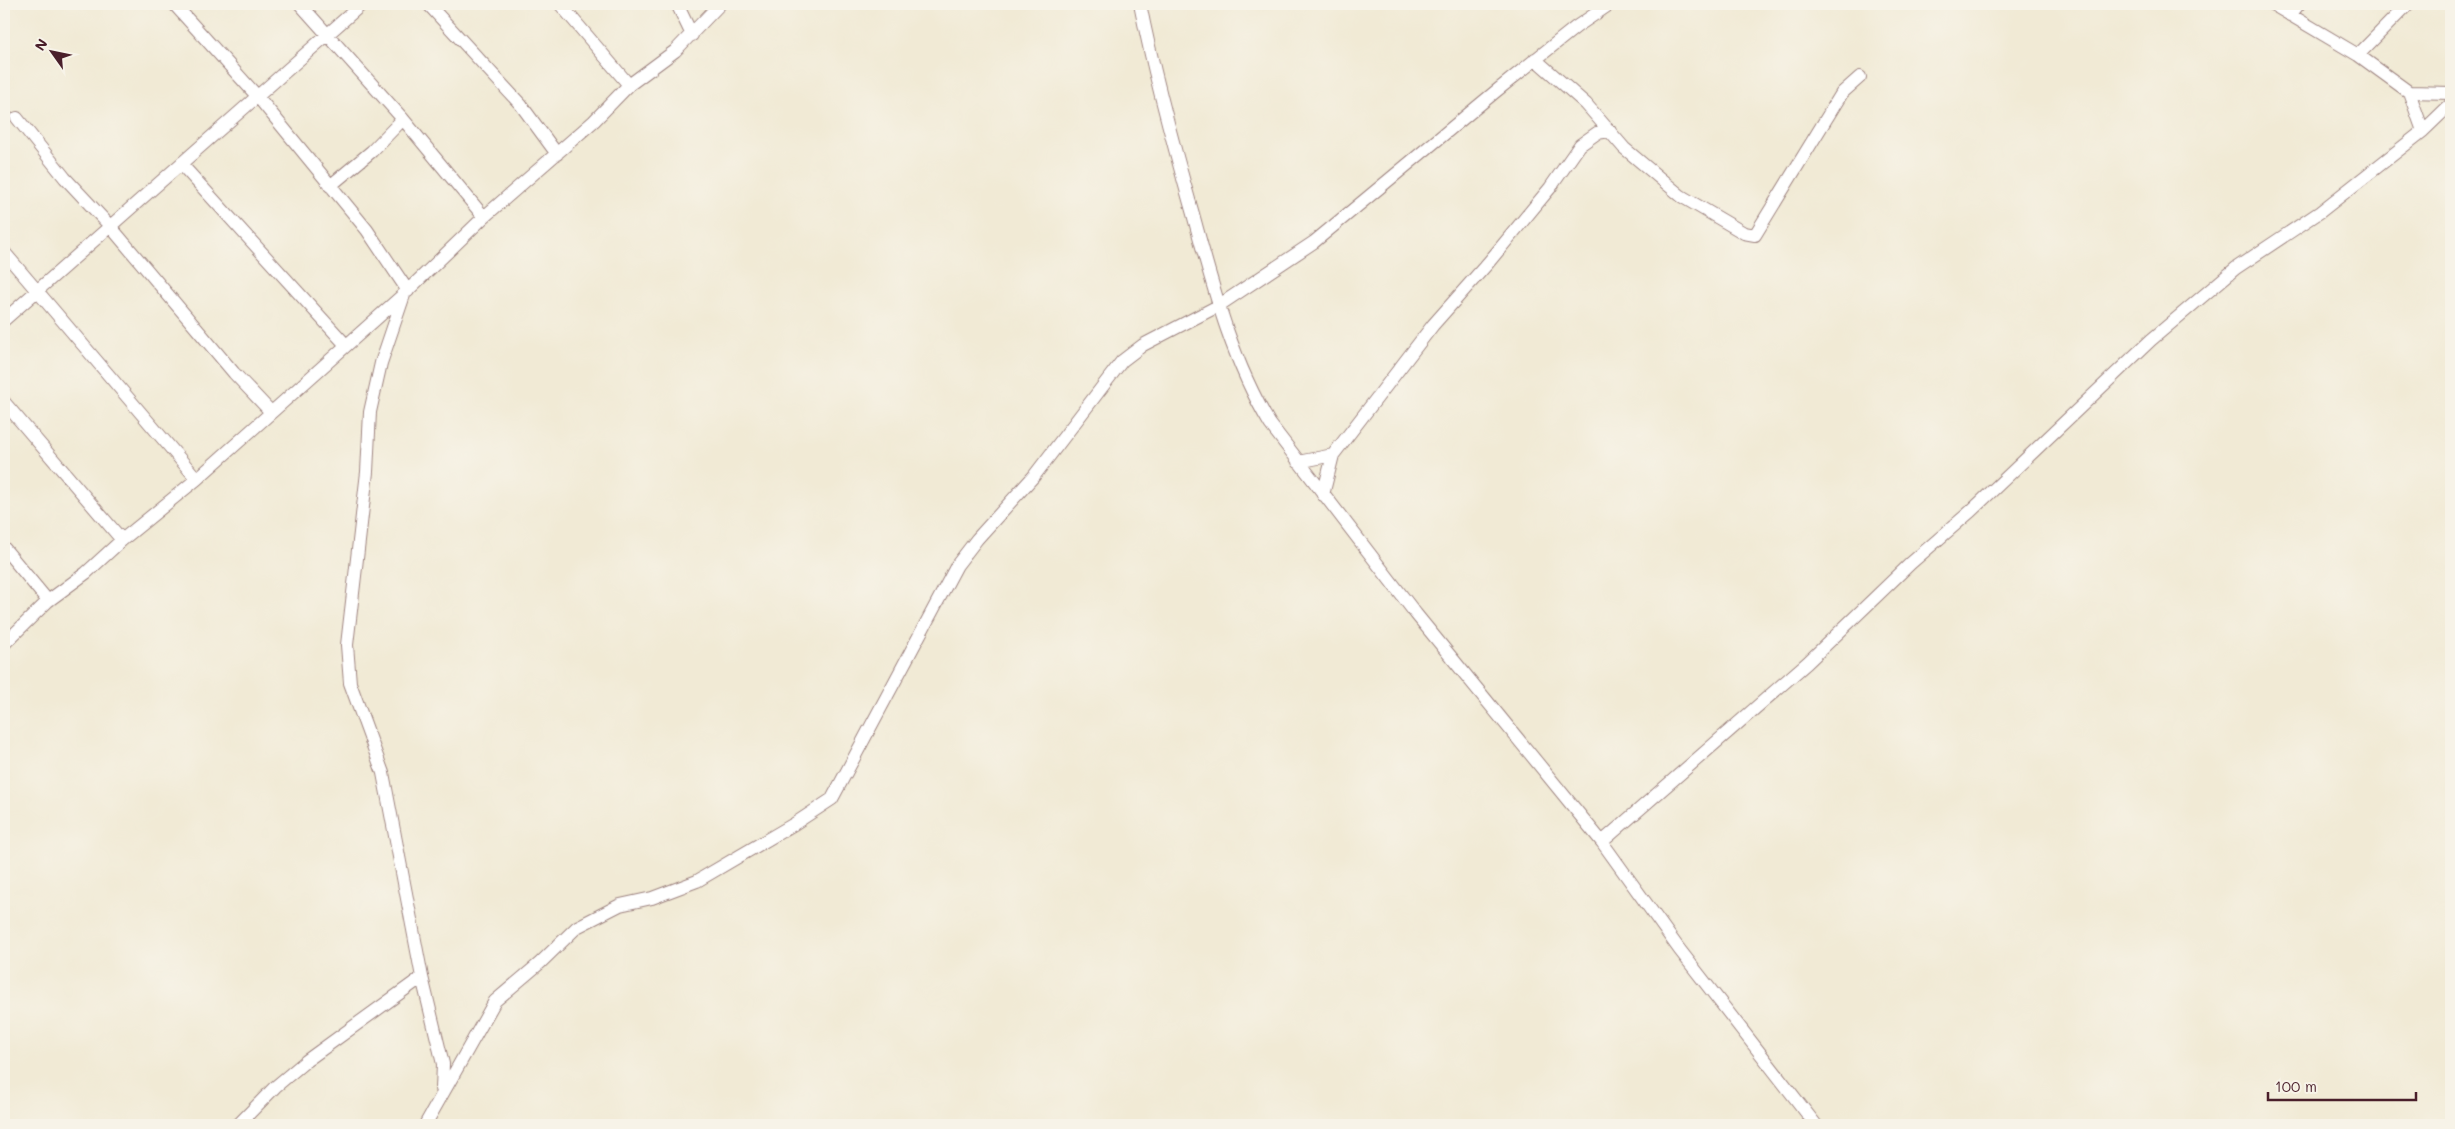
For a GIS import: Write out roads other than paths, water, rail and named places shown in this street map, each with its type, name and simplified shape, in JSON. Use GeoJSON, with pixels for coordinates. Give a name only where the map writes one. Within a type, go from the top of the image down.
{"type":"FeatureCollection","features":[{"type":"Feature","properties":{"kind":"street"},"geometry":{"type":"LineString","coordinates":[[174,4],[258,97],[367,230],[406,292]]}},
{"type":"Feature","properties":{"kind":"street"},"geometry":{"type":"LineString","coordinates":[[300,4],[403,119],[484,217]]}},
{"type":"Feature","properties":{"kind":"street"},"geometry":{"type":"LineString","coordinates":[[4,320],[182,165],[362,4]]}},
{"type":"Feature","properties":{"kind":"street"},"geometry":{"type":"LineString","coordinates":[[428,4],[521,105],[557,154]]}},
{"type":"Feature","properties":{"kind":"street"},"geometry":{"type":"LineString","coordinates":[[560,4],[629,85]]}},
{"type":"Feature","properties":{"kind":"street"},"geometry":{"type":"LineString","coordinates":[[677,4],[692,35]]}},
{"type":"Feature","properties":{"kind":"street"},"geometry":{"type":"LineString","coordinates":[[4,644],[48,602],[86,573],[122,540],[196,479],[270,411],[406,292],[484,217],[594,121],[629,85],[675,51],[720,4]]}},
{"type":"Feature","properties":{"kind":"street"},"geometry":{"type":"LineString","coordinates":[[1140,4],[1153,70],[1218,306],[1250,390],[1270,424],[1416,614],[1602,842],[1679,949],[1816,1125]]}},
{"type":"Feature","properties":{"kind":"street"},"geometry":{"type":"LineString","coordinates":[[425,1125],[495,1001],[540,963],[577,927],[620,905],[652,898],[697,881],[832,800],[947,583],[977,539],[1034,476],[1122,361],[1143,345],[1218,306],[1314,242],[1535,59],[1610,4]]}},
{"type":"Feature","properties":{"kind":"street"},"geometry":{"type":"LineString","coordinates":[[2272,4],[2358,55],[2409,92],[2422,131]]}},
{"type":"Feature","properties":{"kind":"street"},"geometry":{"type":"LineString","coordinates":[[2290,15],[2299,4]]}},
{"type":"Feature","properties":{"kind":"street"},"geometry":{"type":"LineString","coordinates":[[2358,55],[2408,4]]}},
{"type":"Feature","properties":{"kind":"street"},"geometry":{"type":"LineString","coordinates":[[1535,59],[1586,104],[1624,148],[1681,196],[1744,233],[1755,235],[1842,93],[1860,77]]}},
{"type":"Feature","properties":{"kind":"street"},"geometry":{"type":"LineString","coordinates":[[2409,92],[2451,92]]}},
{"type":"Feature","properties":{"kind":"street"},"geometry":{"type":"LineString","coordinates":[[1602,842],[1808,663],[1911,563],[1971,511],[2151,340],[2236,268],[2320,212],[2422,131],[2451,104]]}},
{"type":"Feature","properties":{"kind":"street"},"geometry":{"type":"LineString","coordinates":[[17,118],[65,178],[110,226],[234,373],[270,411]]}},
{"type":"Feature","properties":{"kind":"street"},"geometry":{"type":"LineString","coordinates":[[330,186],[372,151],[403,119]]}},
{"type":"Feature","properties":{"kind":"street"},"geometry":{"type":"LineString","coordinates":[[1323,495],[1333,455],[1433,325],[1488,263],[1550,188],[1580,145],[1597,133],[1610,131]]}},
{"type":"Feature","properties":{"kind":"street"},"geometry":{"type":"LineString","coordinates":[[182,165],[346,345]]}},
{"type":"Feature","properties":{"kind":"street"},"geometry":{"type":"LineString","coordinates":[[4,252],[196,479]]}},
{"type":"Feature","properties":{"kind":"street"},"geometry":{"type":"LineString","coordinates":[[406,292],[381,363],[370,412],[367,472],[347,645],[350,684],[383,773],[422,977],[442,1064],[441,1094]]}},
{"type":"Feature","properties":{"kind":"street"},"geometry":{"type":"LineString","coordinates":[[4,402],[122,540]]}},
{"type":"Feature","properties":{"kind":"street"},"geometry":{"type":"LineString","coordinates":[[1298,462],[1333,455]]}},
{"type":"Feature","properties":{"kind":"street"},"geometry":{"type":"LineString","coordinates":[[4,548],[48,602]]}},
{"type":"Feature","properties":{"kind":"street"},"geometry":{"type":"LineString","coordinates":[[238,1125],[275,1087],[306,1061],[422,977]]}}]}
